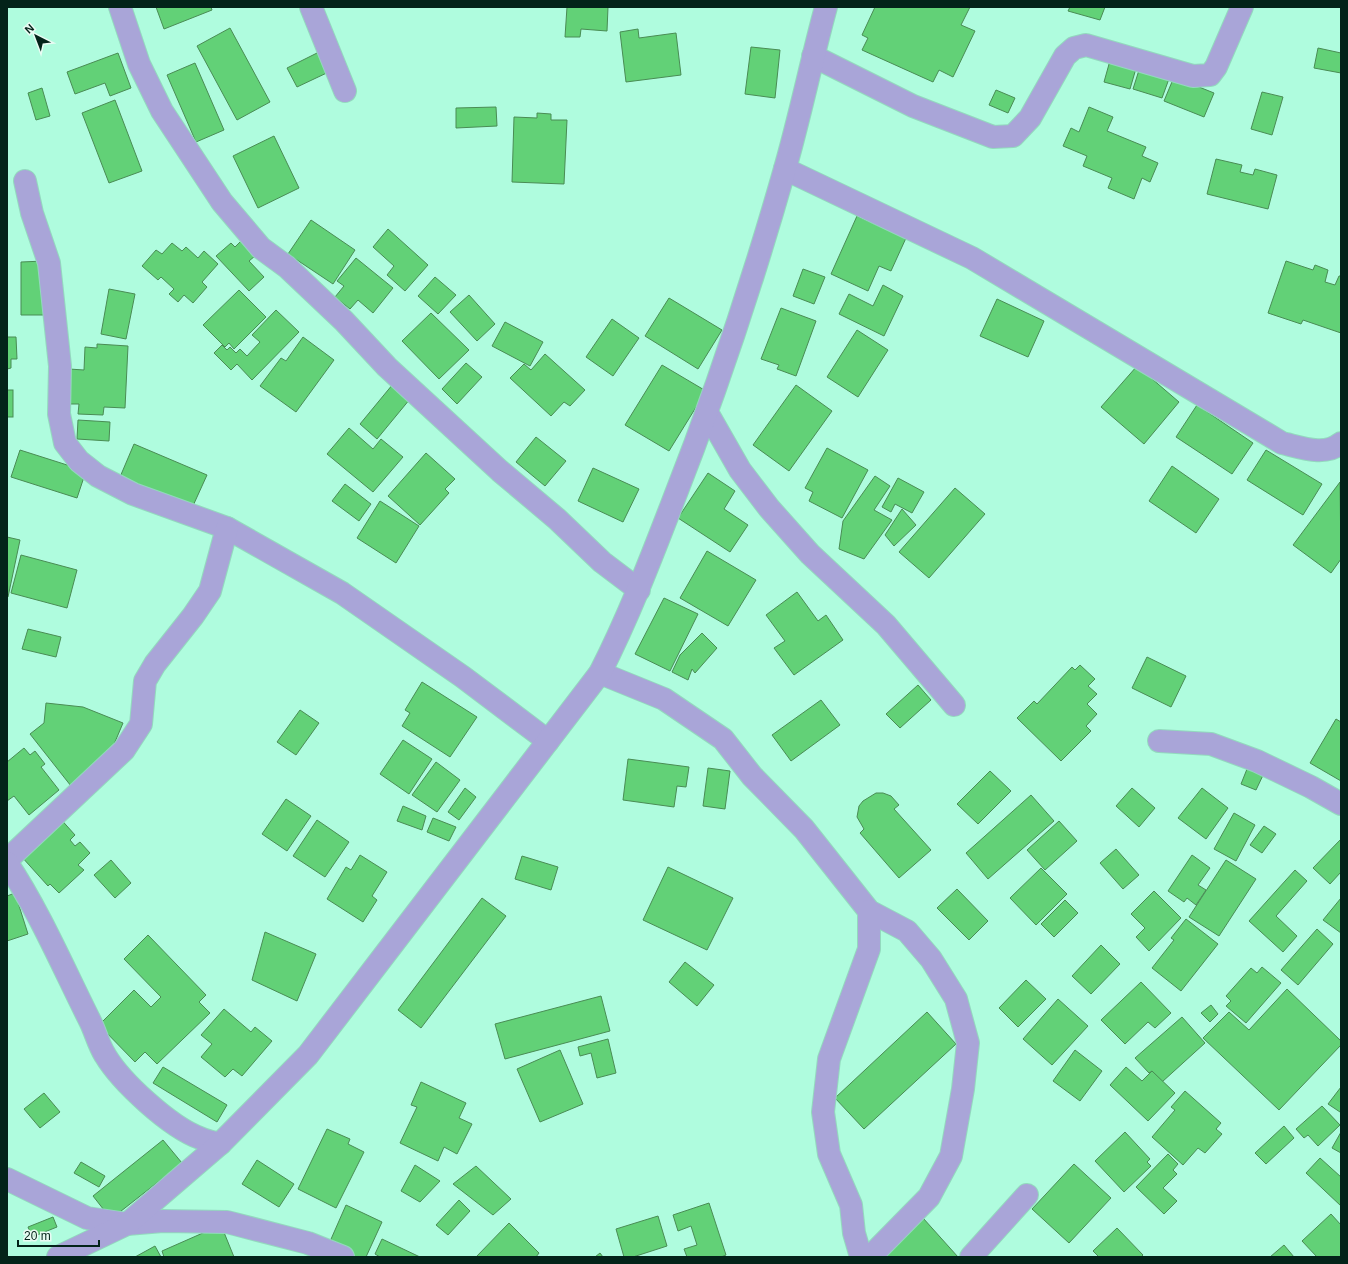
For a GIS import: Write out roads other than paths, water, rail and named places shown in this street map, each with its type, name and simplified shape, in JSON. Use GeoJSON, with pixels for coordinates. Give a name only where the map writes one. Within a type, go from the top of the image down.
{"type":"FeatureCollection","features":[{"type":"Feature","properties":{"kind":"street"},"geometry":{"type":"LineString","coordinates":[[120,7],[139,64],[162,111],[222,202],[261,248],[288,267],[344,321],[387,367],[500,471],[557,519],[602,562],[639,590]]}},
{"type":"Feature","properties":{"kind":"street"},"geometry":{"type":"LineString","coordinates":[[311,7],[345,91]]}},
{"type":"Feature","properties":{"kind":"street"},"geometry":{"type":"LineString","coordinates":[[58,1257],[127,1224],[220,1144],[308,1055],[600,673],[620,634],[639,590],[708,414],[755,271],[785,169],[826,7]]}},
{"type":"Feature","properties":{"kind":"street"},"geometry":{"type":"LineString","coordinates":[[813,56],[914,106],[993,137],[1013,136],[1030,118],[1066,56],[1074,48],[1086,45],[1193,76],[1210,75],[1216,67],[1242,7]]}},
{"type":"Feature","properties":{"kind":"street"},"geometry":{"type":"LineString","coordinates":[[785,169],[972,258],[1282,443],[1320,451],[1340,447]]}},
{"type":"Feature","properties":{"kind":"street"},"geometry":{"type":"LineString","coordinates":[[25,181],[32,213],[49,263],[60,366],[59,414],[64,443],[79,461],[98,476],[133,494],[227,528],[342,593],[463,677],[548,741]]}},
{"type":"Feature","properties":{"kind":"street"},"geometry":{"type":"LineString","coordinates":[[708,414],[740,470],[769,508],[810,554],[886,625],[954,705]]}},
{"type":"Feature","properties":{"kind":"street"},"geometry":{"type":"LineString","coordinates":[[220,1144],[198,1138],[167,1119],[119,1076],[104,1054],[90,1022],[35,910],[7,861],[124,750],[133,738],[142,724],[145,681],[155,664],[193,616],[210,591],[227,528]]}},
{"type":"Feature","properties":{"kind":"street"},"geometry":{"type":"LineString","coordinates":[[600,673],[664,699],[723,739],[752,776],[804,829],[869,910],[907,931],[932,959],[956,999],[968,1043],[963,1089],[951,1156],[928,1197],[870,1257]]}},
{"type":"Feature","properties":{"kind":"street"},"geometry":{"type":"LineString","coordinates":[[1159,741],[1211,744],[1257,761],[1312,787],[1341,804]]}},
{"type":"Feature","properties":{"kind":"street"},"geometry":{"type":"LineString","coordinates":[[861,1257],[854,1233],[851,1205],[829,1154],[823,1112],[829,1059],[870,949],[869,910]]}},
{"type":"Feature","properties":{"kind":"street"},"geometry":{"type":"LineString","coordinates":[[7,1179],[87,1218],[127,1224],[162,1221],[227,1222],[308,1243],[343,1257]]}},
{"type":"Feature","properties":{"kind":"street"},"geometry":{"type":"LineString","coordinates":[[971,1257],[1026,1195]]}}]}
